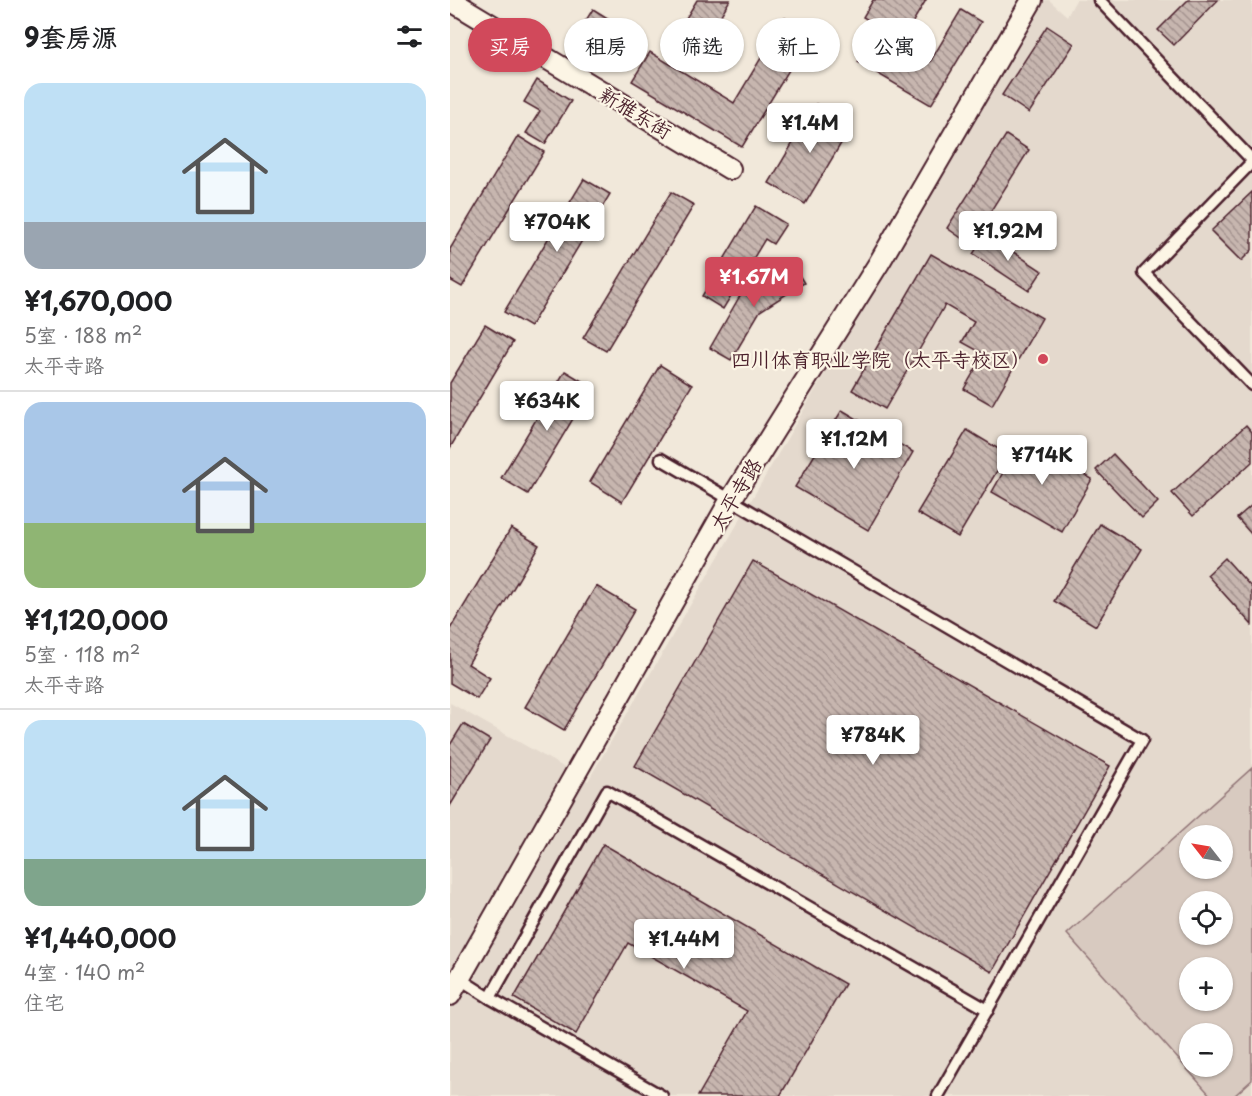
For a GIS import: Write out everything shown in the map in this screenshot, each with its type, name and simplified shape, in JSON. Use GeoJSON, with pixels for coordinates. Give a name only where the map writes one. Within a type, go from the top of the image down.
{"type":"FeatureCollection","features":[{"type":"Feature","properties":{"kind":"street","name":"新雅东街"},"geometry":{"type":"LineString","coordinates":[[450,0],[730,169]]}},
{"type":"Feature","properties":{"kind":"street","name":"太平寺路"},"geometry":{"type":"LineString","coordinates":[[455,987],[730,501],[879,263],[1032,0]]}},
{"type":"Feature","properties":{"kind":"lane"},"geometry":{"type":"LineString","coordinates":[[1099,0],[1252,161],[1144,273],[1252,385]]}},
{"type":"Feature","properties":{"kind":"lane"},"geometry":{"type":"LineString","coordinates":[[661,459],[1142,740],[938,1096]]}},
{"type":"Feature","properties":{"kind":"lane"},"geometry":{"type":"LineString","coordinates":[[490,998],[607,791],[988,1010]]}},
{"type":"Feature","properties":{"kind":"lane"},"geometry":{"type":"LineString","coordinates":[[455,987],[490,998],[662,1096]]}},
{"type":"Feature","properties":{"kind":"shaded area","name":"四川体育职业学院（太平寺校区）"},"geometry":{"type":"Polygon","coordinates":[[[1042,0],[1049,0],[1067,16],[1076,0],[1252,0],[1252,1096],[450,1096],[450,703],[588,781],[1042,0]]]}},
{"type":"Feature","properties":{"kind":"shaded area"},"geometry":{"type":"Polygon","coordinates":[[[1252,768],[1252,1080],[1234,1096],[1211,1096],[1194,1077],[1233,1077],[1233,1023],[1179,1023],[1179,1060],[1067,934],[1179,834],[1179,879],[1233,879],[1233,825],[1188,825],[1252,768]]]}},
{"type":"Feature","properties":{"kind":"building"},"geometry":{"type":"Polygon","coordinates":[[[697,0],[730,0],[719,18],[686,18],[697,0]]]}},
{"type":"Feature","properties":{"kind":"building"},"geometry":{"type":"Polygon","coordinates":[[[873,0],[926,0],[915,18],[863,17],[873,0]]]}},
{"type":"Feature","properties":{"kind":"building"},"geometry":{"type":"Polygon","coordinates":[[[1188,0],[1218,0],[1174,45],[1158,30],[1188,0]]]}},
{"type":"Feature","properties":{"kind":"building"},"geometry":{"type":"Polygon","coordinates":[[[593,9],[608,18],[587,18],[593,9]]]}},
{"type":"Feature","properties":{"kind":"building"},"geometry":{"type":"Polygon","coordinates":[[[961,10],[981,22],[931,105],[875,72],[936,72],[936,52],[961,10]]]}},
{"type":"Feature","properties":{"kind":"building"},"geometry":{"type":"Polygon","coordinates":[[[1047,26],[1074,44],[1029,113],[1002,95],[1047,26]]]}},
{"type":"Feature","properties":{"kind":"building"},"geometry":{"type":"Polygon","coordinates":[[[650,52],[660,58],[660,72],[683,72],[734,103],[756,66],[756,72],[788,72],[742,147],[632,81],[638,72],[648,72],[650,52]]]}},
{"type":"Feature","properties":{"kind":"building"},"geometry":{"type":"Polygon","coordinates":[[[537,80],[571,101],[545,144],[526,133],[540,111],[524,102],[537,80]]]}},
{"type":"Feature","properties":{"kind":"building"},"geometry":{"type":"Polygon","coordinates":[[[816,104],[852,125],[805,204],[769,183],[816,104]]]}},
{"type":"Feature","properties":{"kind":"building"},"geometry":{"type":"Polygon","coordinates":[[[1006,135],[1029,150],[970,244],[947,228],[1006,135]]]}},
{"type":"Feature","properties":{"kind":"building"},"geometry":{"type":"Polygon","coordinates":[[[518,136],[544,152],[462,287],[450,280],[450,249],[518,136]]]}},
{"type":"Feature","properties":{"kind":"building"},"geometry":{"type":"Polygon","coordinates":[[[584,179],[610,194],[530,327],[504,312],[584,179]]]}},
{"type":"Feature","properties":{"kind":"building"},"geometry":{"type":"Polygon","coordinates":[[[671,192],[694,205],[606,351],[583,338],[671,192]]]}},
{"type":"Feature","properties":{"kind":"building"},"geometry":{"type":"Polygon","coordinates":[[[1252,192],[1252,250],[1241,261],[1211,231],[1252,192]]]}},
{"type":"Feature","properties":{"kind":"building"},"geometry":{"type":"Polygon","coordinates":[[[756,206],[786,224],[773,244],[765,239],[723,309],[702,296],[756,206]]]}},
{"type":"Feature","properties":{"kind":"building"},"geometry":{"type":"Polygon","coordinates":[[[986,234],[1042,271],[1029,291],[973,254],[986,234]]]}},
{"type":"Feature","properties":{"kind":"building"},"geometry":{"type":"Polygon","coordinates":[[[931,254],[1042,318],[992,405],[964,389],[984,354],[962,342],[974,322],[945,305],[885,409],[852,390],[931,254]]]}},
{"type":"Feature","properties":{"kind":"building"},"geometry":{"type":"Polygon","coordinates":[[[791,262],[804,283],[760,311],[731,360],[710,348],[741,294],[791,262]]]}},
{"type":"Feature","properties":{"kind":"building"},"geometry":{"type":"Polygon","coordinates":[[[485,325],[513,342],[450,448],[450,383],[485,325]]]}},
{"type":"Feature","properties":{"kind":"building"},"geometry":{"type":"Polygon","coordinates":[[[660,365],[692,385],[622,502],[590,482],[660,365]]]}},
{"type":"Feature","properties":{"kind":"building"},"geometry":{"type":"Polygon","coordinates":[[[565,371],[592,387],[528,494],[501,478],[565,371]]]}},
{"type":"Feature","properties":{"kind":"building"},"geometry":{"type":"Polygon","coordinates":[[[842,410],[913,452],[868,530],[795,487],[842,410]]]}},
{"type":"Feature","properties":{"kind":"building"},"geometry":{"type":"Polygon","coordinates":[[[1246,425],[1252,432],[1252,462],[1193,516],[1172,493],[1246,425]]]}},
{"type":"Feature","properties":{"kind":"building"},"geometry":{"type":"Polygon","coordinates":[[[967,430],[1007,454],[958,537],[917,513],[967,430]]]}},
{"type":"Feature","properties":{"kind":"building"},"geometry":{"type":"Polygon","coordinates":[[[1022,439],[1092,479],[1062,532],[992,492],[1022,439]]]}},
{"type":"Feature","properties":{"kind":"building"},"geometry":{"type":"Polygon","coordinates":[[[1113,454],[1158,502],[1142,518],[1096,470],[1113,454]]]}},
{"type":"Feature","properties":{"kind":"building"},"geometry":{"type":"Polygon","coordinates":[[[1252,505],[1252,535],[1237,518],[1252,505]]]}},
{"type":"Feature","properties":{"kind":"building"},"geometry":{"type":"Polygon","coordinates":[[[1100,524],[1142,549],[1096,626],[1054,601],[1100,524]]]}},
{"type":"Feature","properties":{"kind":"building"},"geometry":{"type":"Polygon","coordinates":[[[511,528],[539,545],[468,664],[490,678],[477,699],[450,683],[450,629],[511,528]]]}},
{"type":"Feature","properties":{"kind":"building"},"geometry":{"type":"Polygon","coordinates":[[[1225,558],[1252,588],[1252,625],[1207,575],[1225,558]]]}},
{"type":"Feature","properties":{"kind":"building"},"geometry":{"type":"Polygon","coordinates":[[[753,561],[1110,766],[992,972],[635,766],[753,561]]]}},
{"type":"Feature","properties":{"kind":"building"},"geometry":{"type":"Polygon","coordinates":[[[596,586],[635,609],[564,730],[525,707],[596,586]]]}},
{"type":"Feature","properties":{"kind":"building"},"geometry":{"type":"Polygon","coordinates":[[[463,724],[490,740],[450,806],[450,745],[463,724]]]}},
{"type":"Feature","properties":{"kind":"building"},"geometry":{"type":"Polygon","coordinates":[[[603,844],[845,984],[780,1096],[698,1096],[747,1011],[628,943],[576,1034],[514,998],[603,844]]]}},
{"type":"Feature","properties":{"kind":"place","name":"四川体育职业学院（太平寺校区）"},"geometry":{"type":"Point","coordinates":[1043,359]}}]}
